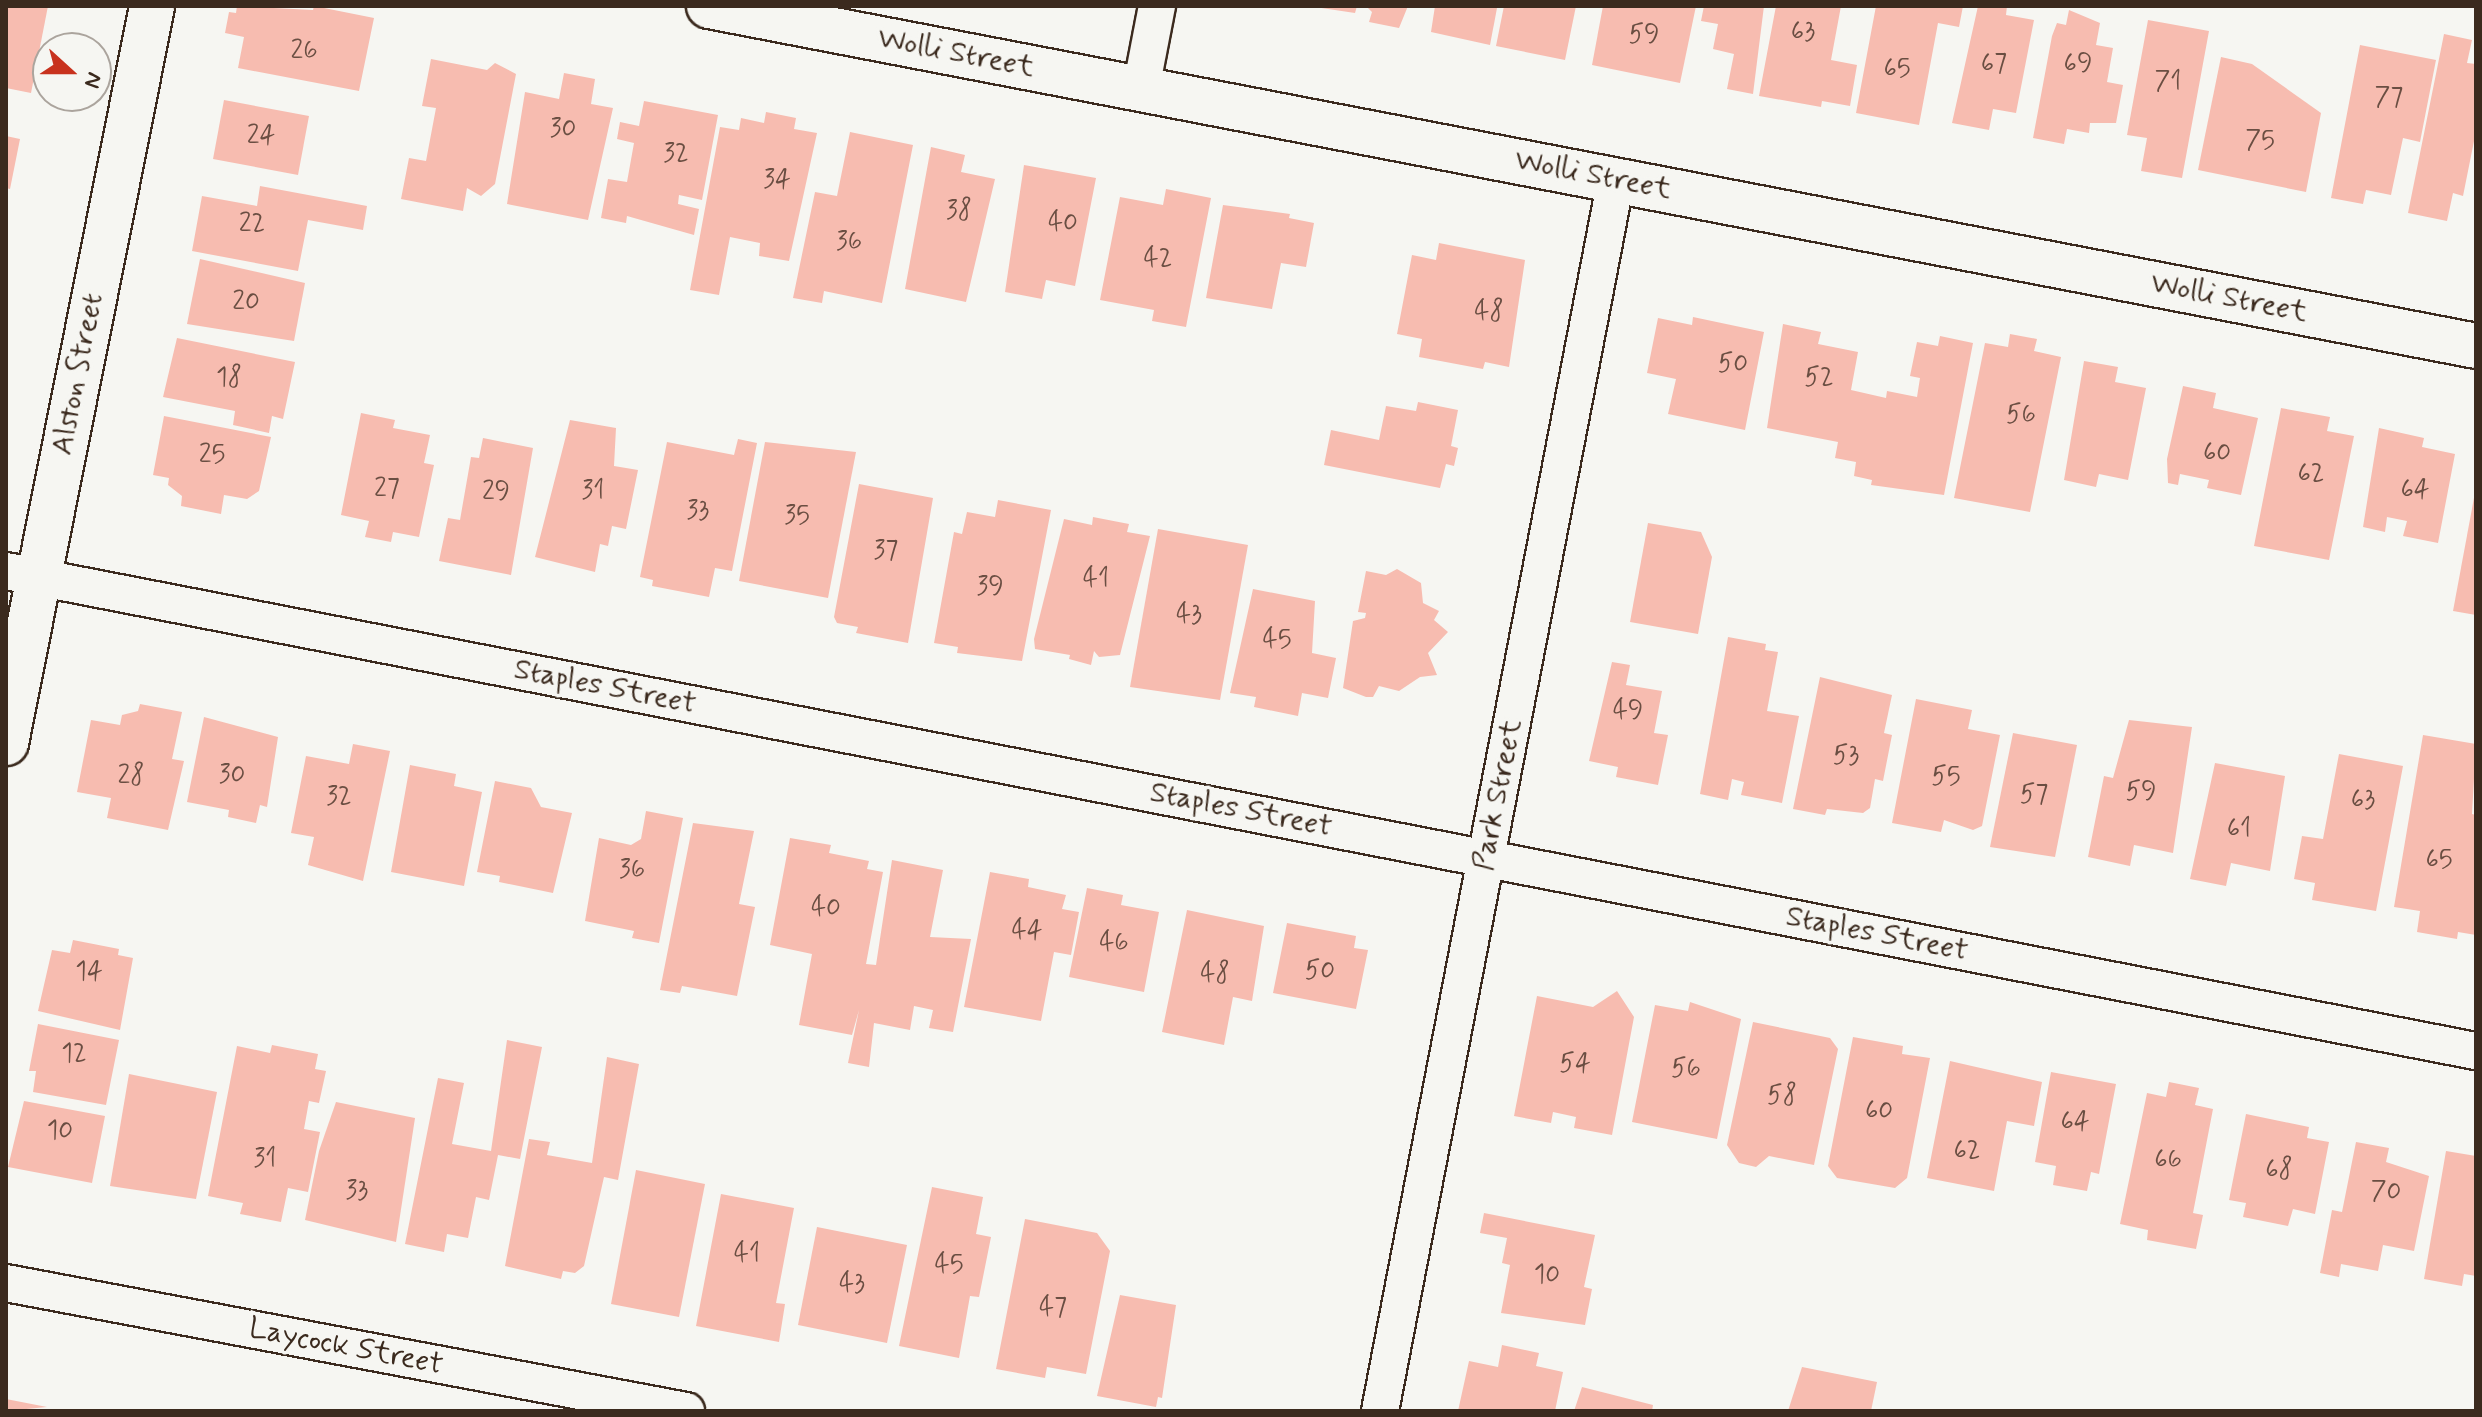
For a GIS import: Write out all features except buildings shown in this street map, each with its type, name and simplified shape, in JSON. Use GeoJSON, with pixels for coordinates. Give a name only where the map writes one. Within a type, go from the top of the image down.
{"type":"FeatureCollection","features":[{"type":"Feature","properties":{"kind":"street","name":"Alston Street"},"geometry":{"type":"LineString","coordinates":[[6,743],[22,574],[152,6]]}},
{"type":"Feature","properties":{"kind":"street","name":"Wolli Street"},"geometry":{"type":"LineString","coordinates":[[709,6],[2476,346]]}},
{"type":"Feature","properties":{"kind":"street"},"geometry":{"type":"LineString","coordinates":[[1141,89],[1157,6]]}},
{"type":"Feature","properties":{"kind":"street","name":"Park Street"},"geometry":{"type":"LineString","coordinates":[[1380,1411],[1616,180]]}},
{"type":"Feature","properties":{"kind":"street","name":"Staples Street"},"geometry":{"type":"LineString","coordinates":[[22,574],[2476,1051]]}},
{"type":"Feature","properties":{"kind":"street","name":"Laycock Street"},"geometry":{"type":"LineString","coordinates":[[6,1283],[686,1411]]}}]}
